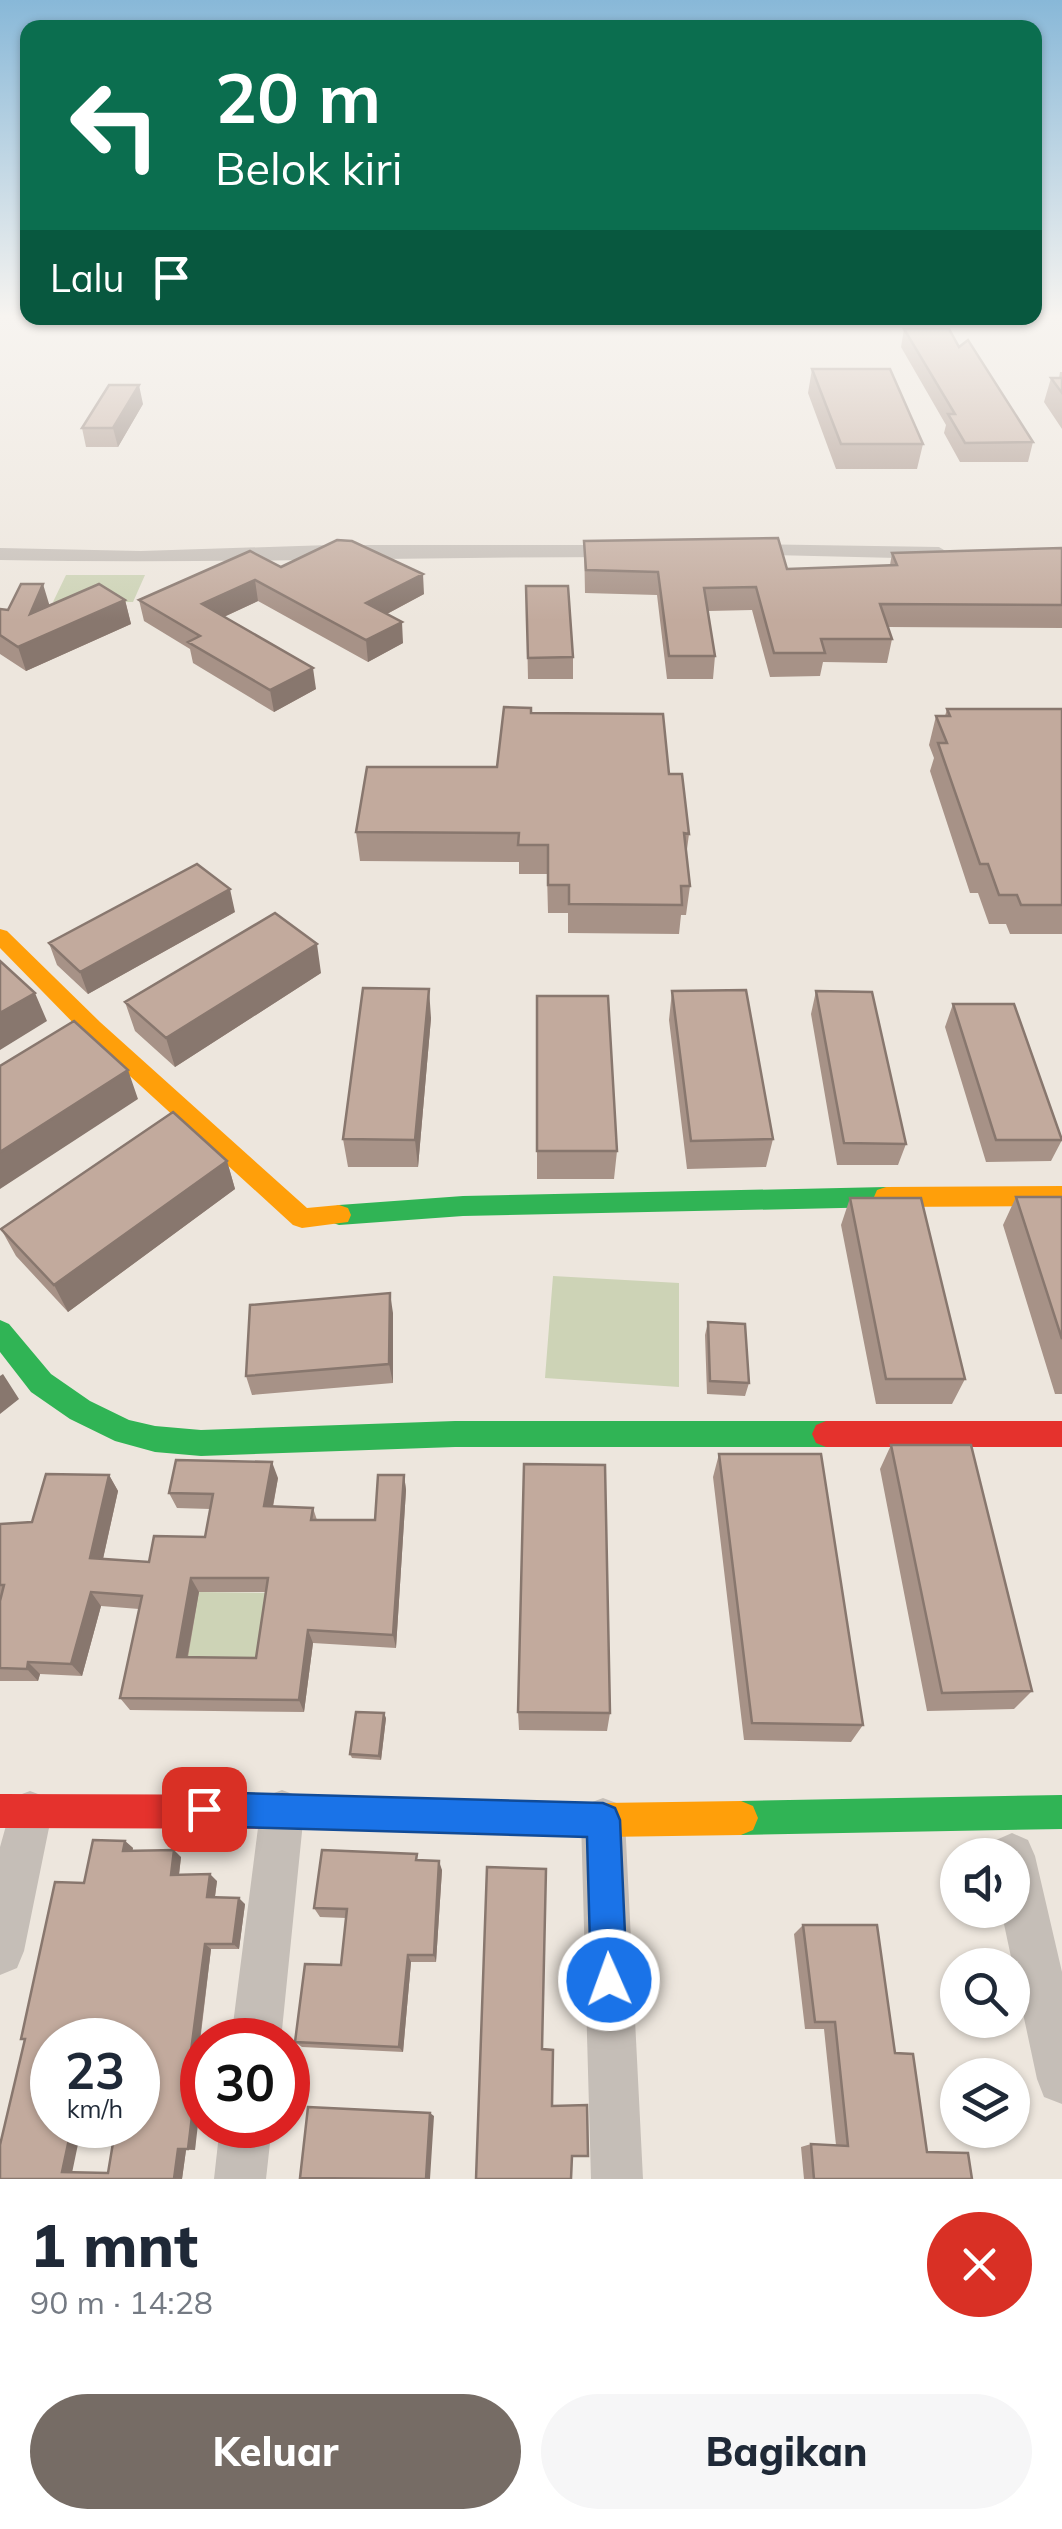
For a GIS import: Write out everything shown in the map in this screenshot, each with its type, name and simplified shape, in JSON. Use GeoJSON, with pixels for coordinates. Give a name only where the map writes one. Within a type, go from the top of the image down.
{"type":"FeatureCollection","features":[{"type":"Feature","properties":{"kind":"street"},"geometry":{"type":"LineString","coordinates":[[710,550],[964,554]]}},
{"type":"Feature","properties":{"kind":"street"},"geometry":{"type":"LineString","coordinates":[[0,554],[141,557],[328,551],[637,551]]}},
{"type":"Feature","properties":{"kind":"street"},"geometry":{"type":"LineString","coordinates":[[0,936],[92,1028],[302,1218],[463,1206],[1062,1196]]}},
{"type":"Feature","properties":{"kind":"street"},"geometry":{"type":"LineString","coordinates":[[0,1332],[42,1383],[80,1410],[124,1432],[155,1439],[202,1443],[455,1434],[1062,1434]]}},
{"type":"Feature","properties":{"kind":"street"},"geometry":{"type":"LineString","coordinates":[[0,1951],[15,1812],[282,1812],[603,1820],[951,1838]]}},
{"type":"Feature","properties":{"kind":"street"},"geometry":{"type":"LineString","coordinates":[[259,2018],[282,1812]]}},
{"type":"Feature","properties":{"kind":"street"},"geometry":{"type":"LineString","coordinates":[[1014,1838],[1062,1812]]}},
{"type":"Feature","properties":{"kind":"street"},"geometry":{"type":"LineString","coordinates":[[603,1820],[617,2179]]}},
{"type":"Feature","properties":{"kind":"street"},"geometry":{"type":"LineString","coordinates":[[1028,1928],[1062,2079]]}},
{"type":"Feature","properties":{"kind":"street"},"geometry":{"type":"LineString","coordinates":[[240,2179],[243,2148]]}},
{"type":"Feature","properties":{"kind":"green space"},"geometry":{"type":"Polygon","coordinates":[[[66,575],[145,575],[133,602],[53,602],[66,575]]]}},
{"type":"Feature","properties":{"kind":"green space"},"geometry":{"type":"Polygon","coordinates":[[[553,1276],[679,1283],[679,1387],[545,1378],[553,1276]]]}},
{"type":"Feature","properties":{"kind":"green space"},"geometry":{"type":"Polygon","coordinates":[[[199,1592],[274,1593],[262,1670],[185,1670],[199,1592]]]}},
{"type":"Feature","properties":{"kind":"building"},"geometry":{"type":"Polygon","coordinates":[[[88,418],[119,418],[113,428],[82,428],[88,418]]]}},
{"type":"Feature","properties":{"kind":"building"},"geometry":{"type":"Polygon","coordinates":[[[831,418],[911,418],[923,444],[841,444],[831,418]]]}},
{"type":"Feature","properties":{"kind":"building"},"geometry":{"type":"Polygon","coordinates":[[[950,418],[1018,418],[1033,442],[965,443],[950,418]]]}},
{"type":"Feature","properties":{"kind":"building"},"geometry":{"type":"Polygon","coordinates":[[[778,538],[787,569],[897,565],[892,553],[1062,548],[1062,605],[880,604],[892,639],[821,639],[825,653],[774,653],[756,587],[704,588],[715,656],[669,656],[658,572],[586,570],[584,541],[778,538]]]}},
{"type":"Feature","properties":{"kind":"building"},"geometry":{"type":"Polygon","coordinates":[[[337,540],[352,541],[423,574],[366,603],[402,622],[366,640],[255,580],[202,604],[313,668],[270,690],[188,642],[200,636],[139,600],[250,551],[281,567],[337,540]]]}},
{"type":"Feature","properties":{"kind":"building"},"geometry":{"type":"Polygon","coordinates":[[[21,584],[43,584],[30,614],[99,584],[125,600],[18,647],[0,635],[0,609],[8,610],[21,584]]]}},
{"type":"Feature","properties":{"kind":"building"},"geometry":{"type":"Polygon","coordinates":[[[526,586],[568,586],[573,657],[528,658],[526,586]]]}},
{"type":"Feature","properties":{"kind":"building"},"geometry":{"type":"Polygon","coordinates":[[[504,707],[531,708],[531,713],[663,714],[669,774],[682,774],[689,834],[684,833],[690,886],[681,886],[682,905],[569,904],[569,885],[548,885],[548,845],[518,845],[519,833],[356,832],[367,767],[497,767],[504,707]]]}},
{"type":"Feature","properties":{"kind":"building"},"geometry":{"type":"Polygon","coordinates":[[[947,709],[1062,709],[1062,905],[1021,905],[1017,895],[999,895],[988,864],[980,864],[938,743],[947,743],[936,716],[950,716],[947,709]]]}},
{"type":"Feature","properties":{"kind":"building"},"geometry":{"type":"Polygon","coordinates":[[[197,864],[230,889],[80,972],[49,943],[197,864]]]}},
{"type":"Feature","properties":{"kind":"building"},"geometry":{"type":"Polygon","coordinates":[[[275,913],[317,944],[166,1038],[125,1002],[275,913]]]}},
{"type":"Feature","properties":{"kind":"building"},"geometry":{"type":"Polygon","coordinates":[[[0,961],[35,993],[0,1013],[0,961]]]}},
{"type":"Feature","properties":{"kind":"building"},"geometry":{"type":"Polygon","coordinates":[[[363,988],[429,989],[415,1140],[343,1139],[363,988]]]}},
{"type":"Feature","properties":{"kind":"building"},"geometry":{"type":"Polygon","coordinates":[[[746,990],[773,1139],[691,1141],[672,991],[746,990]]]}},
{"type":"Feature","properties":{"kind":"building"},"geometry":{"type":"Polygon","coordinates":[[[816,991],[872,992],[906,1144],[844,1143],[816,991]]]}},
{"type":"Feature","properties":{"kind":"building"},"geometry":{"type":"Polygon","coordinates":[[[537,996],[608,996],[617,1151],[537,1151],[537,996]]]}},
{"type":"Feature","properties":{"kind":"building"},"geometry":{"type":"Polygon","coordinates":[[[953,1004],[1014,1004],[1062,1140],[996,1140],[953,1004]]]}},
{"type":"Feature","properties":{"kind":"building"},"geometry":{"type":"Polygon","coordinates":[[[74,1021],[128,1070],[0,1152],[0,1066],[74,1021]]]}},
{"type":"Feature","properties":{"kind":"building"},"geometry":{"type":"Polygon","coordinates":[[[173,1112],[227,1161],[54,1285],[1,1229],[173,1112]]]}},
{"type":"Feature","properties":{"kind":"building"},"geometry":{"type":"Polygon","coordinates":[[[1016,1197],[1062,1197],[1062,1339],[1016,1197]]]}},
{"type":"Feature","properties":{"kind":"building"},"geometry":{"type":"Polygon","coordinates":[[[850,1198],[921,1198],[965,1379],[886,1379],[850,1198]]]}},
{"type":"Feature","properties":{"kind":"building"},"geometry":{"type":"Polygon","coordinates":[[[390,1293],[389,1364],[246,1376],[250,1305],[390,1293]]]}},
{"type":"Feature","properties":{"kind":"building"},"geometry":{"type":"Polygon","coordinates":[[[708,1322],[745,1324],[749,1383],[710,1381],[708,1322]]]}},
{"type":"Feature","properties":{"kind":"building"},"geometry":{"type":"Polygon","coordinates":[[[891,1445],[971,1445],[1032,1691],[942,1693],[891,1445]]]}},
{"type":"Feature","properties":{"kind":"building"},"geometry":{"type":"Polygon","coordinates":[[[719,1454],[821,1454],[863,1725],[752,1723],[719,1454]]]}},
{"type":"Feature","properties":{"kind":"building"},"geometry":{"type":"Polygon","coordinates":[[[176,1460],[272,1462],[264,1506],[313,1508],[311,1520],[375,1520],[378,1475],[404,1475],[393,1635],[308,1630],[299,1700],[120,1698],[142,1596],[91,1592],[71,1664],[28,1662],[27,1669],[0,1668],[0,1601],[4,1585],[0,1585],[0,1524],[32,1522],[46,1474],[109,1475],[90,1558],[149,1562],[154,1536],[205,1537],[213,1494],[169,1493],[176,1460]],[[191,1578],[177,1657],[256,1658],[268,1578],[191,1578]]]}},
{"type":"Feature","properties":{"kind":"building"},"geometry":{"type":"Polygon","coordinates":[[[524,1464],[605,1465],[610,1713],[518,1712],[524,1464]]]}},
{"type":"Feature","properties":{"kind":"building"},"geometry":{"type":"Polygon","coordinates":[[[356,1712],[384,1713],[379,1756],[350,1754],[356,1712]]]}},
{"type":"Feature","properties":{"kind":"building"},"geometry":{"type":"Polygon","coordinates":[[[93,1840],[125,1841],[123,1851],[174,1850],[171,1875],[210,1874],[207,1897],[239,1898],[233,1944],[205,1944],[195,2018],[180,2018],[180,2148],[188,2148],[178,2149],[174,2179],[0,2179],[0,2145],[55,1882],[84,1883],[93,1840]]]}},
{"type":"Feature","properties":{"kind":"building"},"geometry":{"type":"Polygon","coordinates":[[[322,1850],[417,1854],[416,1860],[439,1861],[434,1955],[408,1955],[399,2047],[310,2043],[310,2018],[298,2018],[305,1964],[341,1965],[347,1909],[314,1908],[322,1850]]]}},
{"type":"Feature","properties":{"kind":"building"},"geometry":{"type":"Polygon","coordinates":[[[487,1867],[546,1869],[542,2049],[553,2050],[552,2106],[587,2105],[588,2156],[572,2156],[571,2179],[476,2179],[487,1867]]]}},
{"type":"Feature","properties":{"kind":"building"},"geometry":{"type":"Polygon","coordinates":[[[803,1925],[877,1925],[895,2053],[913,2054],[927,2152],[968,2153],[972,2179],[814,2179],[811,2144],[848,2146],[835,2022],[815,2022],[803,1925]]]}},
{"type":"Feature","properties":{"kind":"building"},"geometry":{"type":"Polygon","coordinates":[[[310,2107],[430,2113],[426,2179],[300,2178],[303,2148],[310,2148],[310,2107]]]}},
{"type":"Feature","properties":{"kind":"traffic: fast"},"geometry":{"type":"LineString","coordinates":[[339,1215],[463,1206],[886,1197]]}},
{"type":"Feature","properties":{"kind":"traffic: fast"},"geometry":{"type":"LineString","coordinates":[[0,1332],[41,1383],[80,1410],[125,1432],[155,1439],[201,1443],[455,1434],[826,1434]]}},
{"type":"Feature","properties":{"kind":"traffic: fast"},"geometry":{"type":"LineString","coordinates":[[741,1818],[1062,1812]]}},
{"type":"Feature","properties":{"kind":"traffic: slow"},"geometry":{"type":"LineString","coordinates":[[0,936],[92,1028],[302,1218],[339,1215]]}},
{"type":"Feature","properties":{"kind":"traffic: slow"},"geometry":{"type":"LineString","coordinates":[[886,1197],[1062,1196]]}},
{"type":"Feature","properties":{"kind":"traffic: slow"},"geometry":{"type":"LineString","coordinates":[[303,1812],[603,1820],[741,1818]]}},
{"type":"Feature","properties":{"kind":"traffic: jam"},"geometry":{"type":"LineString","coordinates":[[826,1434],[1062,1434]]}},
{"type":"Feature","properties":{"kind":"traffic: jam"},"geometry":{"type":"LineString","coordinates":[[0,1811],[303,1812]]}},
{"type":"Feature","properties":{"kind":"route"},"geometry":{"type":"LineString","coordinates":[[204,1809],[603,1820],[609,1980]]}}]}
